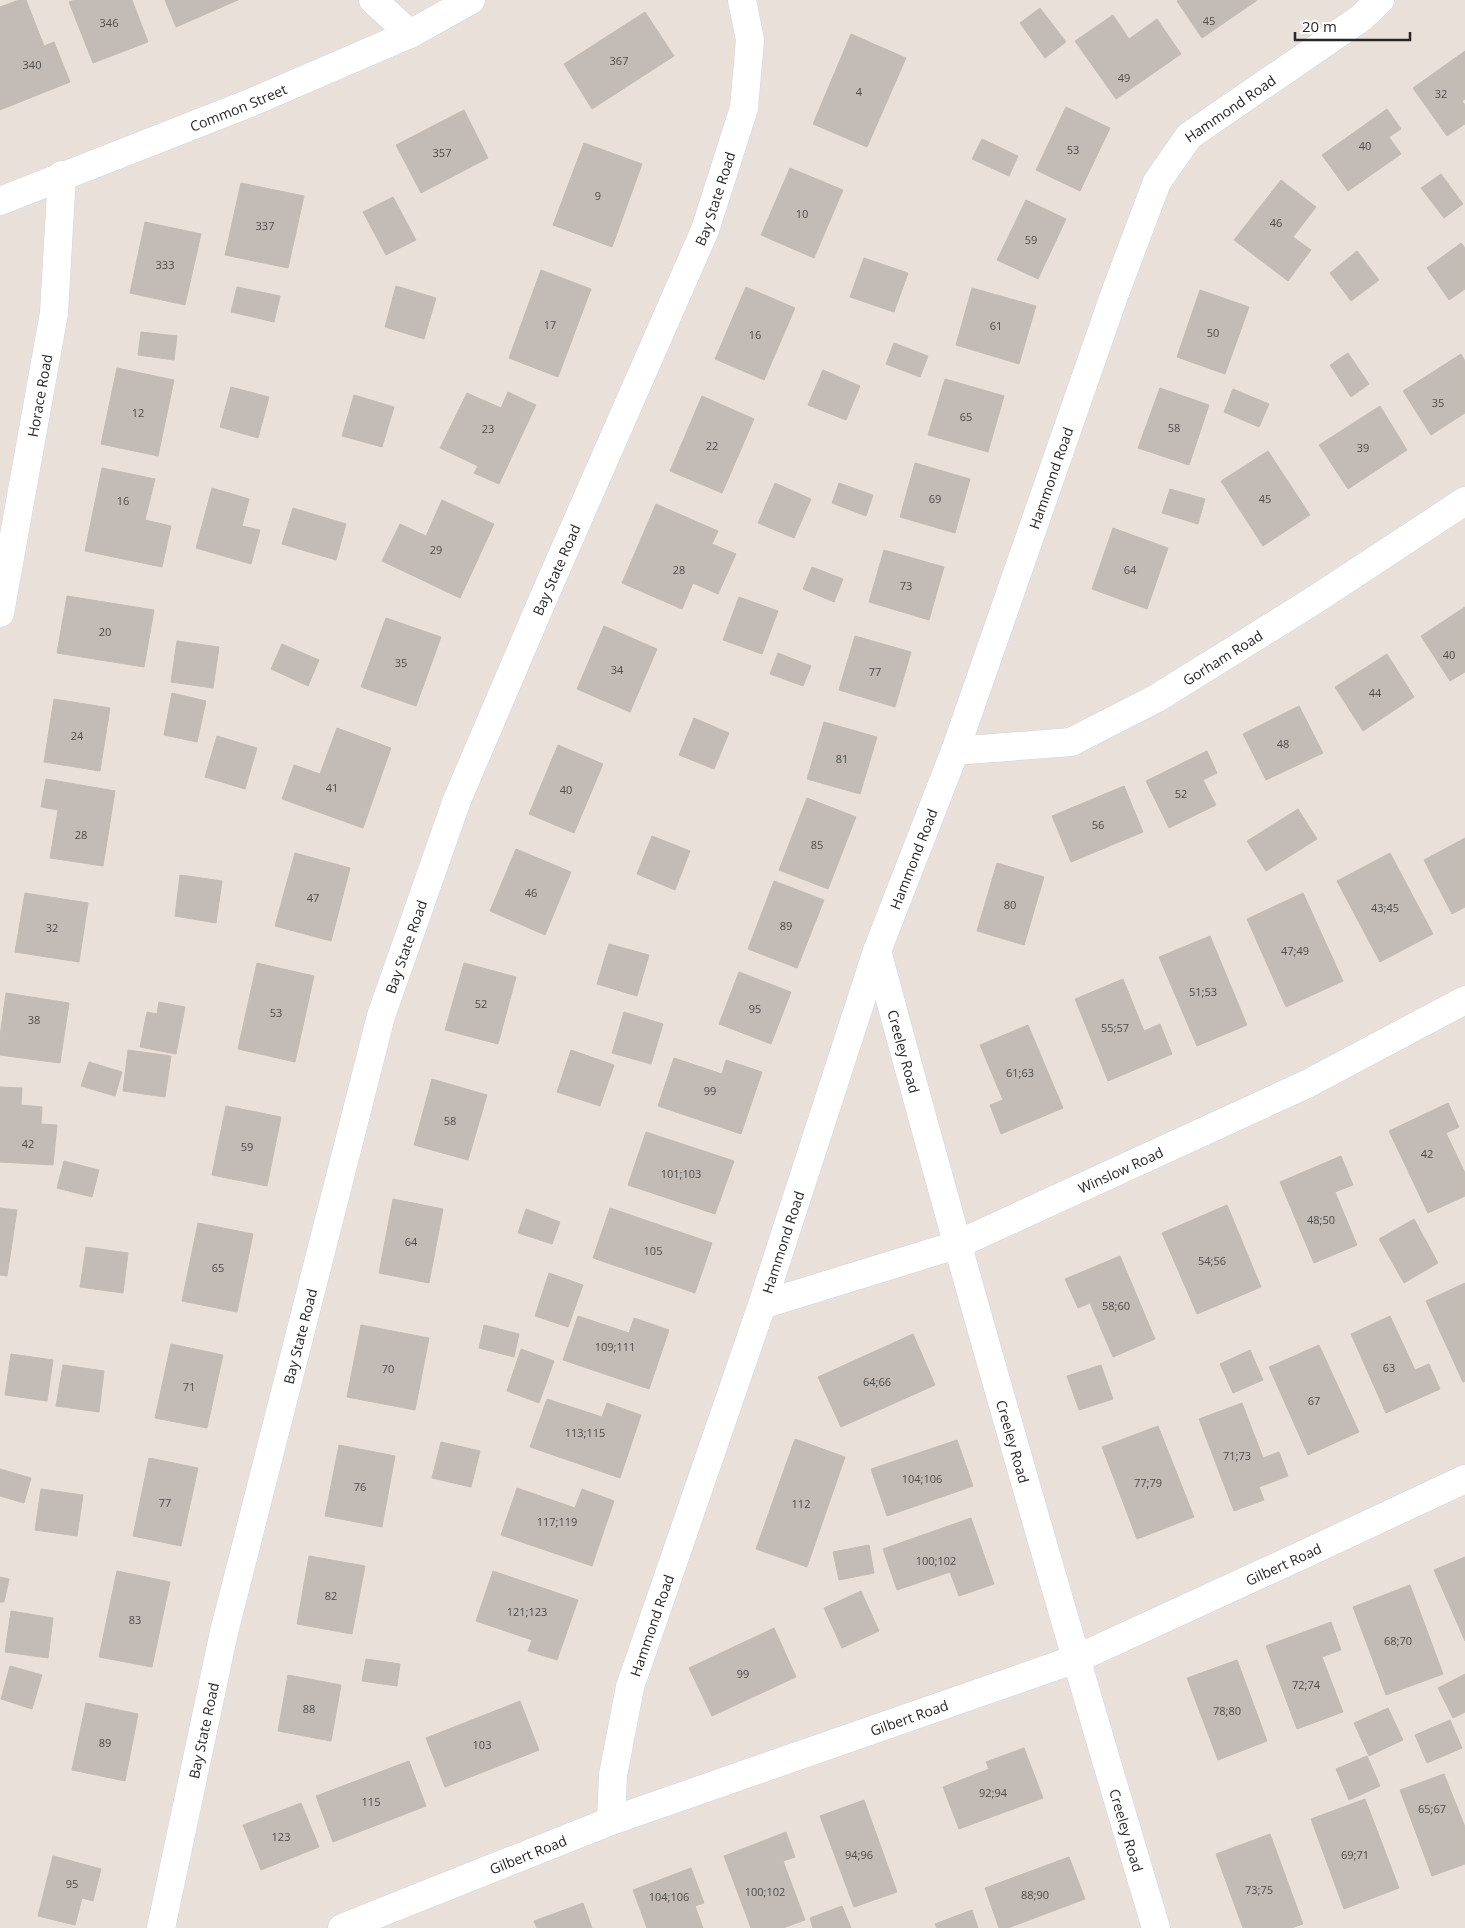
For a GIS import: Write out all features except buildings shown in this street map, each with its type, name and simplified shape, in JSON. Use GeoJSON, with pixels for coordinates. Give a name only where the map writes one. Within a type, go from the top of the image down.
{"type":"FeatureCollection","features":[{"type":"Feature","properties":{"kind":"street"},"geometry":{"type":"LineString","coordinates":[[373,0],[410,34]]}},
{"type":"Feature","properties":{"kind":"street","name":"Common Street"},"geometry":{"type":"LineString","coordinates":[[0,201],[62,175],[250,103],[410,34],[471,0]]}},
{"type":"Feature","properties":{"kind":"street","name":"Bay State Road"},"geometry":{"type":"LineString","coordinates":[[161,1928],[224,1632],[380,1016],[457,800],[705,230],[744,108],[750,40],[742,0]]}},
{"type":"Feature","properties":{"kind":"street","name":"Hammond Road"},"geometry":{"type":"LineString","coordinates":[[611,1821],[613,1774],[630,1687],[762,1305],[876,952],[955,751],[1115,294],[1157,182],[1189,136],[1361,18],[1380,0]]}},
{"type":"Feature","properties":{"kind":"street","name":"Horace Road"},"geometry":{"type":"LineString","coordinates":[[0,613],[54,313],[62,175]]}},
{"type":"Feature","properties":{"kind":"street","name":"Gorham Road"},"geometry":{"type":"LineString","coordinates":[[955,751],[1071,742],[1157,698],[1316,599],[1465,500]]}},
{"type":"Feature","properties":{"kind":"street","name":"Creeley Road"},"geometry":{"type":"LineString","coordinates":[[876,952],[956,1245],[1156,1928]]}},
{"type":"Feature","properties":{"kind":"street","name":"Winslow Road"},"geometry":{"type":"LineString","coordinates":[[762,1305],[956,1245],[1308,1084],[1465,1000]]}},
{"type":"Feature","properties":{"kind":"street","name":"Gilbert Road"},"geometry":{"type":"LineString","coordinates":[[342,1928],[611,1821],[1076,1659],[1465,1478]]}}]}
